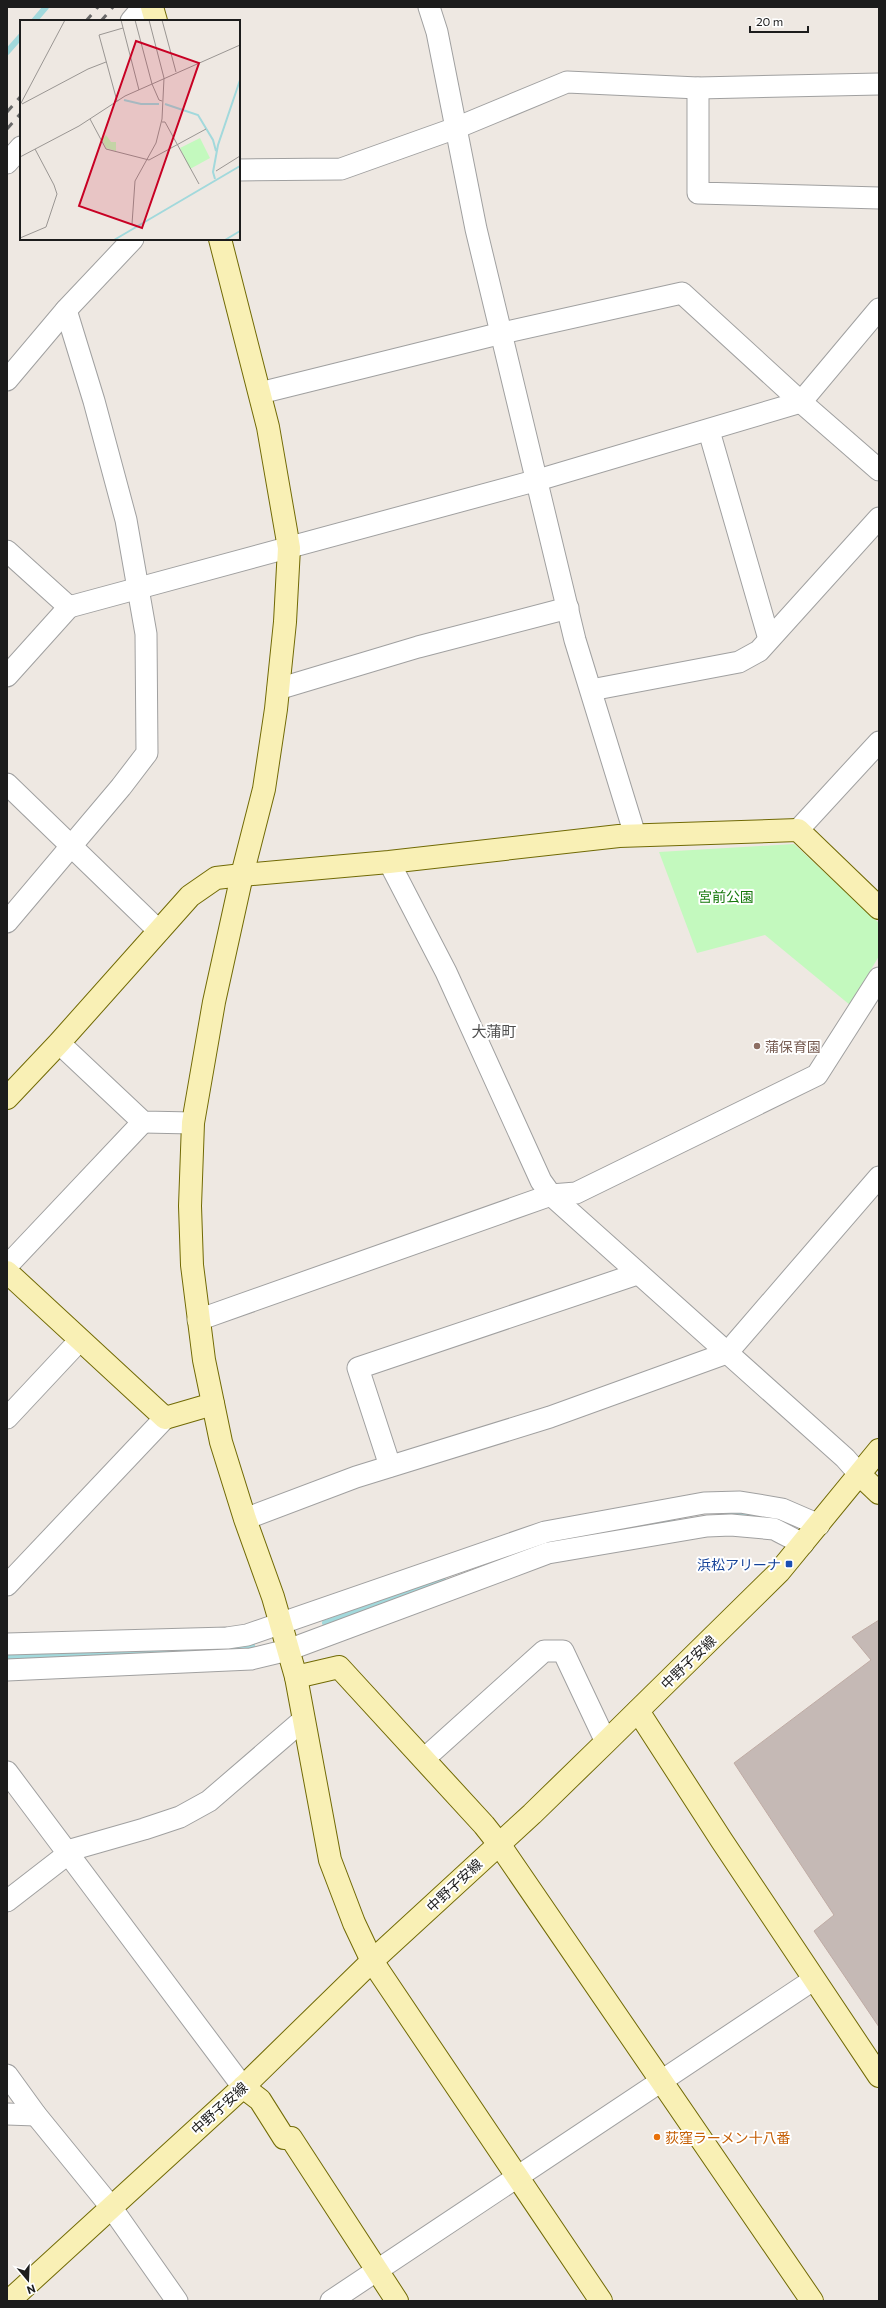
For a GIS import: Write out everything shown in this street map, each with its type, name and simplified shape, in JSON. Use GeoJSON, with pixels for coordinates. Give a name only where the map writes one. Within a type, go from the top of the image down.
{"type":"FeatureCollection","features":[{"type":"Feature","properties":{"kind":"street"},"geometry":{"type":"LineString","coordinates":[[132,20],[144,7]]}},
{"type":"Feature","properties":{"kind":"street"},"geometry":{"type":"LineString","coordinates":[[152,7],[156,20]]}},
{"type":"Feature","properties":{"kind":"street"},"geometry":{"type":"LineString","coordinates":[[429,7],[437,32],[476,229],[568,608],[635,835]]}},
{"type":"Feature","properties":{"kind":"street"},"geometry":{"type":"LineString","coordinates":[[240,170],[341,169],[456,128],[567,82],[698,88],[879,84]]}},
{"type":"Feature","properties":{"kind":"street"},"geometry":{"type":"LineString","coordinates":[[698,88],[698,193],[879,198]]}},
{"type":"Feature","properties":{"kind":"street"},"geometry":{"type":"LineString","coordinates":[[7,163],[20,148]]}},
{"type":"Feature","properties":{"kind":"street"},"geometry":{"type":"LineString","coordinates":[[7,380],[66,310],[132,240]]}},
{"type":"Feature","properties":{"kind":"street"},"geometry":{"type":"LineString","coordinates":[[220,240],[268,427],[289,548],[285,622],[278,689],[264,789],[242,875],[214,1002],[193,1123],[190,1206],[192,1265],[198,1320],[213,1404],[221,1442],[245,1519],[273,1597],[296,1676],[330,1860],[354,1923],[372,1961],[601,2301]]}},
{"type":"Feature","properties":{"kind":"street"},"geometry":{"type":"LineString","coordinates":[[260,393],[502,333],[682,293],[801,402],[879,470]]}},
{"type":"Feature","properties":{"kind":"street"},"geometry":{"type":"LineString","coordinates":[[7,676],[69,607],[538,480],[709,431],[801,402],[879,309]]}},
{"type":"Feature","properties":{"kind":"street"},"geometry":{"type":"LineString","coordinates":[[7,922],[73,846],[147,753],[146,634],[126,520],[94,401],[66,310]]}},
{"type":"Feature","properties":{"kind":"street"},"geometry":{"type":"LineString","coordinates":[[709,431],[769,639]]}},
{"type":"Feature","properties":{"kind":"street"},"geometry":{"type":"LineString","coordinates":[[591,690],[738,662],[759,651],[879,518]]}},
{"type":"Feature","properties":{"kind":"street"},"geometry":{"type":"LineString","coordinates":[[7,551],[69,607]]}},
{"type":"Feature","properties":{"kind":"street"},"geometry":{"type":"LineString","coordinates":[[278,689],[418,647],[568,608]]}},
{"type":"Feature","properties":{"kind":"street"},"geometry":{"type":"LineString","coordinates":[[7,1098],[59,1043],[190,896],[216,878],[388,862],[635,835],[798,830],[879,742]]}},
{"type":"Feature","properties":{"kind":"street"},"geometry":{"type":"LineString","coordinates":[[7,784],[73,846],[159,931]]}},
{"type":"Feature","properties":{"kind":"street"},"geometry":{"type":"LineString","coordinates":[[798,830],[879,908]]}},
{"type":"Feature","properties":{"kind":"street"},"geometry":{"type":"LineString","coordinates":[[388,862],[446,972],[541,1181],[550,1195],[845,1458],[860,1475],[873,1485],[879,1493]]}},
{"type":"Feature","properties":{"kind":"street"},"geometry":{"type":"LineString","coordinates":[[198,1320],[550,1195],[576,1193],[817,1075],[879,978]]}},
{"type":"Feature","properties":{"kind":"street"},"geometry":{"type":"LineString","coordinates":[[59,1043],[144,1122],[193,1123]]}},
{"type":"Feature","properties":{"kind":"street"},"geometry":{"type":"LineString","coordinates":[[7,1266],[144,1122]]}},
{"type":"Feature","properties":{"kind":"street"},"geometry":{"type":"LineString","coordinates":[[245,1519],[356,1477],[550,1417],[727,1353],[879,1176]]}},
{"type":"Feature","properties":{"kind":"street"},"geometry":{"type":"LineString","coordinates":[[7,1272],[165,1418]]}},
{"type":"Feature","properties":{"kind":"street"},"geometry":{"type":"LineString","coordinates":[[390,1466],[358,1368],[637,1274]]}},
{"type":"Feature","properties":{"kind":"street"},"geometry":{"type":"LineString","coordinates":[[7,1418],[80,1340]]}},
{"type":"Feature","properties":{"kind":"street"},"geometry":{"type":"LineString","coordinates":[[7,1585],[165,1418],[213,1404]]}},
{"type":"Feature","properties":{"kind":"street","name":"中野子安線"},"geometry":{"type":"LineString","coordinates":[[9,2301],[243,2087],[372,1961],[499,1844],[743,1609],[803,1544],[879,1450]]}},
{"type":"Feature","properties":{"kind":"street"},"geometry":{"type":"LineString","coordinates":[[7,1644],[227,1638],[247,1635],[545,1532],[704,1503],[740,1502],[782,1509],[819,1525]]}},
{"type":"Feature","properties":{"kind":"street"},"geometry":{"type":"LineString","coordinates":[[7,1670],[251,1659],[288,1650],[548,1553],[707,1526],[731,1524],[774,1529],[803,1544]]}},
{"type":"Feature","properties":{"kind":"street"},"geometry":{"type":"LineString","coordinates":[[424,1759],[544,1651],[563,1651],[606,1742]]}},
{"type":"Feature","properties":{"kind":"street"},"geometry":{"type":"LineString","coordinates":[[296,1676],[339,1667],[424,1759],[499,1844],[663,2081],[812,2301]]}},
{"type":"Feature","properties":{"kind":"street"},"geometry":{"type":"LineString","coordinates":[[638,1711],[813,1980],[879,2076]]}},
{"type":"Feature","properties":{"kind":"street"},"geometry":{"type":"LineString","coordinates":[[7,1901],[68,1852],[144,1830],[180,1817],[210,1801],[303,1720]]}},
{"type":"Feature","properties":{"kind":"street"},"geometry":{"type":"LineString","coordinates":[[7,1772],[243,2087],[260,2100],[284,2138],[291,2138],[376,2271],[397,2301]]}},
{"type":"Feature","properties":{"kind":"street"},"geometry":{"type":"LineString","coordinates":[[331,2301],[813,1980]]}},
{"type":"Feature","properties":{"kind":"street"},"geometry":{"type":"LineString","coordinates":[[7,2075],[36,2115],[111,2207],[177,2301]]}},
{"type":"Feature","properties":{"kind":"street"},"geometry":{"type":"LineString","coordinates":[[7,2114],[36,2115]]}},
{"type":"Feature","properties":{"kind":"green space","name":"宮前公園"},"geometry":{"type":"Polygon","coordinates":[[[794,844],[879,923],[879,956],[850,1005],[765,935],[697,953],[659,852],[794,844]]]}},
{"type":"Feature","properties":{"kind":"building"},"geometry":{"type":"Polygon","coordinates":[[[879,1620],[879,2027],[814,1931],[834,1915],[734,1763],[871,1660],[852,1637],[879,1620]]]}},
{"type":"Feature","properties":{"kind":"waterway"},"geometry":{"type":"LineString","coordinates":[[35,20],[46,7]]}},
{"type":"Feature","properties":{"kind":"waterway"},"geometry":{"type":"LineString","coordinates":[[7,52],[20,37]]}},
{"type":"Feature","properties":{"kind":"waterway"},"geometry":{"type":"LineString","coordinates":[[728,1515],[748,1514],[766,1519]]}},
{"type":"Feature","properties":{"kind":"waterway"},"geometry":{"type":"LineString","coordinates":[[625,1529],[671,1521]]}},
{"type":"Feature","properties":{"kind":"waterway"},"geometry":{"type":"LineString","coordinates":[[325,1623],[444,1581]]}},
{"type":"Feature","properties":{"kind":"waterway"},"geometry":{"type":"LineString","coordinates":[[7,1656],[242,1649],[252,1645]]}},
{"type":"Feature","properties":{"kind":"railway"},"geometry":{"type":"LineString","coordinates":[[87,20],[98,7]]}},
{"type":"Feature","properties":{"kind":"railway"},"geometry":{"type":"LineString","coordinates":[[102,20],[113,7]]}},
{"type":"Feature","properties":{"kind":"railway"},"geometry":{"type":"LineString","coordinates":[[7,112],[20,97]]}},
{"type":"Feature","properties":{"kind":"railway"},"geometry":{"type":"LineString","coordinates":[[7,129],[20,114]]}},
{"type":"Feature","properties":{"kind":"place","name":"蒲保育園"},"geometry":{"type":"Point","coordinates":[757,1046]}},
{"type":"Feature","properties":{"kind":"place","name":"浜松アリーナ"},"geometry":{"type":"Point","coordinates":[789,1564]}},
{"type":"Feature","properties":{"kind":"place","name":"荻窪ラーメン十八番"},"geometry":{"type":"Point","coordinates":[657,2137]}},
{"type":"Feature","properties":{"kind":"district","name":"大蒲町"},"geometry":{"type":"Point","coordinates":[494,1031]}}]}
